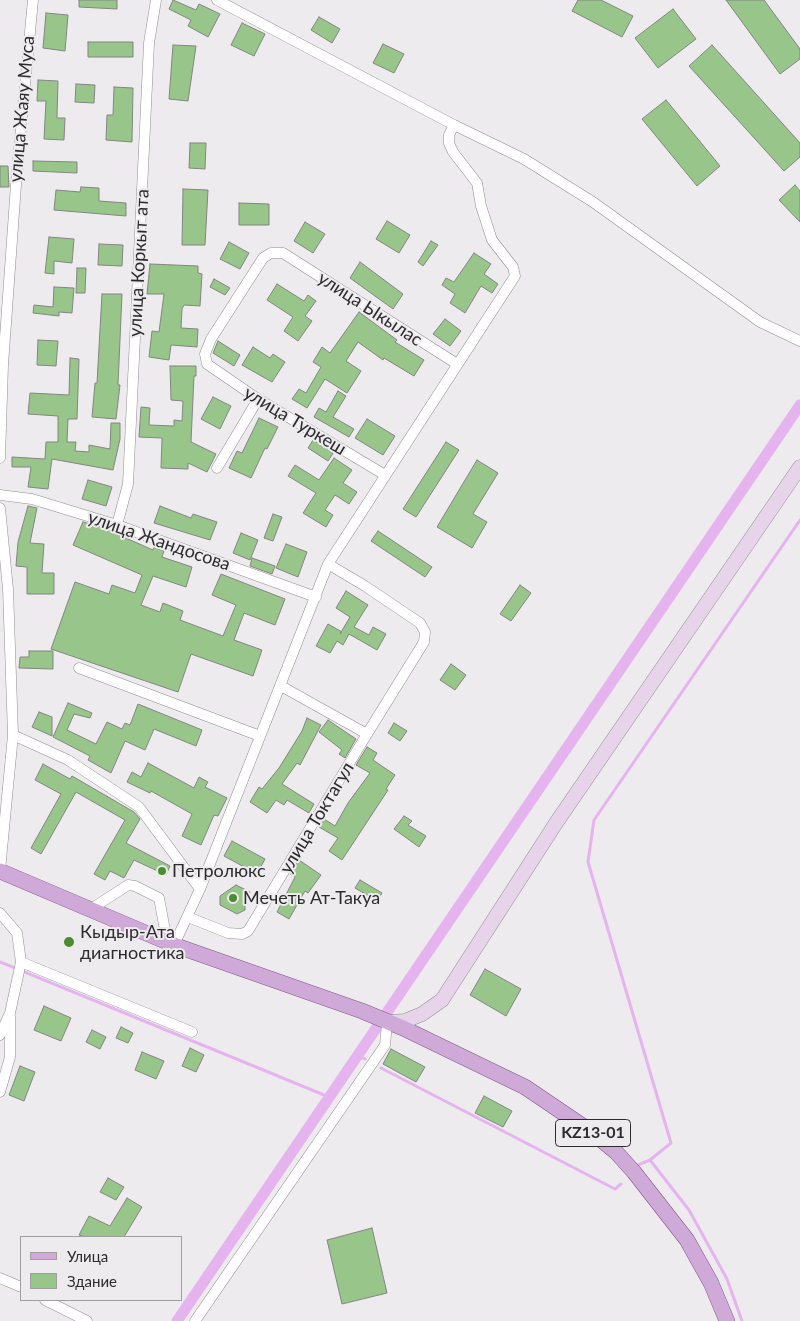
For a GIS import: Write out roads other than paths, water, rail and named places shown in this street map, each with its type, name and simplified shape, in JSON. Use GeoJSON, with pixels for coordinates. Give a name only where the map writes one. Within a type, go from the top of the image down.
{"type":"FeatureCollection","features":[{"type":"Feature","properties":{"kind":"main road"},"geometry":{"type":"LineString","coordinates":[[387,1022],[405,1020],[422,1014],[442,1000],[556,823],[800,467]]}},
{"type":"Feature","properties":{"kind":"main road","name":"KZ13-01"},"geometry":{"type":"LineString","coordinates":[[0,870],[170,943],[362,1011],[403,1028],[525,1087],[578,1122],[616,1152],[659,1202],[687,1240],[711,1283],[728,1321]]}},
{"type":"Feature","properties":{"kind":"street","name":"улица Жаяу Муса"},"geometry":{"type":"LineString","coordinates":[[0,458],[3,365],[17,171],[33,0]]}},
{"type":"Feature","properties":{"kind":"street","name":"улица Коркыт ата"},"geometry":{"type":"LineString","coordinates":[[117,525],[128,484],[149,43],[156,0]]}},
{"type":"Feature","properties":{"kind":"street"},"geometry":{"type":"LineString","coordinates":[[217,0],[454,125],[524,159],[601,208],[760,322],[800,341]]}},
{"type":"Feature","properties":{"kind":"street"},"geometry":{"type":"LineString","coordinates":[[170,943],[188,916],[200,889],[328,564],[515,276],[513,267],[492,240],[481,206],[477,183],[453,152],[449,143],[449,135],[454,125]]}},
{"type":"Feature","properties":{"kind":"street","name":"улица Туркеш"},"geometry":{"type":"LineString","coordinates":[[283,254],[271,253],[263,258],[211,339],[205,354],[207,364],[258,399],[385,475]]}},
{"type":"Feature","properties":{"kind":"street","name":"улица Ыкылас"},"geometry":{"type":"LineString","coordinates":[[283,254],[457,364]]}},
{"type":"Feature","properties":{"kind":"street"},"geometry":{"type":"LineString","coordinates":[[217,468],[258,399]]}},
{"type":"Feature","properties":{"kind":"street","name":"улица Жандосова"},"geometry":{"type":"LineString","coordinates":[[0,496],[32,499],[117,525],[316,597]]}},
{"type":"Feature","properties":{"kind":"street"},"geometry":{"type":"LineString","coordinates":[[0,508],[8,589],[11,703],[14,735],[0,870]]}},
{"type":"Feature","properties":{"kind":"street"},"geometry":{"type":"LineString","coordinates":[[281,686],[367,734],[424,642],[426,632],[420,623],[328,564]]}},
{"type":"Feature","properties":{"kind":"street"},"geometry":{"type":"LineString","coordinates":[[79,668],[260,736]]}},
{"type":"Feature","properties":{"kind":"street"},"geometry":{"type":"LineString","coordinates":[[0,698],[11,703]]}},
{"type":"Feature","properties":{"kind":"street","name":"улица Токтагул"},"geometry":{"type":"LineString","coordinates":[[188,916],[228,933],[242,934],[248,931],[367,734]]}},
{"type":"Feature","properties":{"kind":"street"},"geometry":{"type":"LineString","coordinates":[[14,735],[68,760],[139,808],[200,889]]}},
{"type":"Feature","properties":{"kind":"street"},"geometry":{"type":"LineString","coordinates":[[91,909],[128,885],[135,886],[160,898],[170,943]]}},
{"type":"Feature","properties":{"kind":"street"},"geometry":{"type":"LineString","coordinates":[[0,914],[16,932],[21,964],[10,1013],[10,1057],[1,1085]]}},
{"type":"Feature","properties":{"kind":"street"},"geometry":{"type":"LineString","coordinates":[[21,964],[192,1032]]}},
{"type":"Feature","properties":{"kind":"street"},"geometry":{"type":"LineString","coordinates":[[0,1035],[10,1013]]}},
{"type":"Feature","properties":{"kind":"street"},"geometry":{"type":"LineString","coordinates":[[195,1321],[385,1045],[387,1022]]}},
{"type":"Feature","properties":{"kind":"street"},"geometry":{"type":"LineString","coordinates":[[0,1278],[20,1287]]}},
{"type":"Feature","properties":{"kind":"street"},"geometry":{"type":"LineString","coordinates":[[47,1301],[87,1321]]}},
{"type":"Feature","properties":{"kind":"waterway"},"geometry":{"type":"LineString","coordinates":[[177,1321],[800,405]]}},
{"type":"Feature","properties":{"kind":"waterway"},"geometry":{"type":"LineString","coordinates":[[638,1165],[650,1160],[671,1143],[588,862],[594,820],[800,520]]}},
{"type":"Feature","properties":{"kind":"waterway"},"geometry":{"type":"LineString","coordinates":[[0,962],[329,1097]]}},
{"type":"Feature","properties":{"kind":"waterway"},"geometry":{"type":"LineString","coordinates":[[358,1055],[365,1059]]}},
{"type":"Feature","properties":{"kind":"waterway"},"geometry":{"type":"LineString","coordinates":[[381,1068],[615,1189],[621,1184]]}},
{"type":"Feature","properties":{"kind":"waterway"},"geometry":{"type":"LineString","coordinates":[[650,1160],[689,1210],[727,1279],[742,1321]]}},
{"type":"Feature","properties":{"kind":"place","name":"Петролюкс"},"geometry":{"type":"Point","coordinates":[162,871]}},
{"type":"Feature","properties":{"kind":"place","name":"Мечеть Ат-Такуа"},"geometry":{"type":"Point","coordinates":[233,898]}},
{"type":"Feature","properties":{"kind":"place","name":"Кыдыр-Ата диагностика"},"geometry":{"type":"Point","coordinates":[69,942]}}]}
